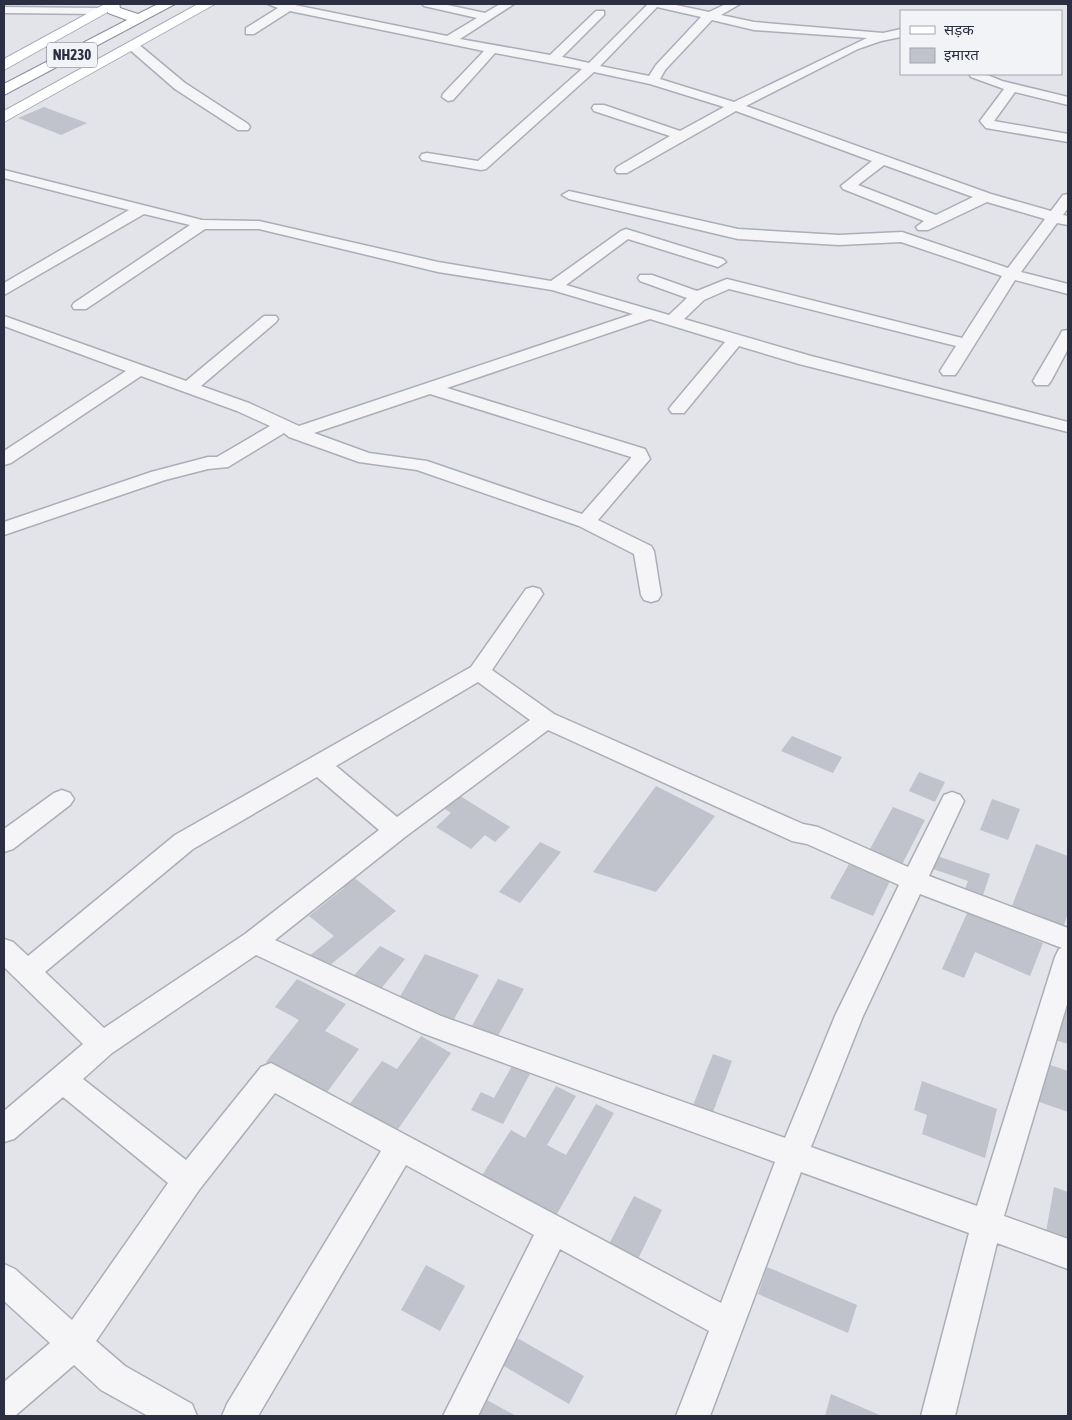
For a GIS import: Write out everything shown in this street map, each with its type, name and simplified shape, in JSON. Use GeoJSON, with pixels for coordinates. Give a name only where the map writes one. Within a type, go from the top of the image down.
{"type":"FeatureCollection","features":[{"type":"Feature","properties":{"kind":"main road","name":"NH230"},"geometry":{"type":"LineString","coordinates":[[4,76],[113,9],[144,4]]}},
{"type":"Feature","properties":{"kind":"main road","name":"NH230"},"geometry":{"type":"LineString","coordinates":[[4,90],[168,4]]}},
{"type":"Feature","properties":{"kind":"main road"},"geometry":{"type":"LineString","coordinates":[[4,118],[208,4]]}},
{"type":"Feature","properties":{"kind":"main road"},"geometry":{"type":"LineString","coordinates":[[4,65],[113,9],[139,19]]}},
{"type":"Feature","properties":{"kind":"street"},"geometry":{"type":"LineString","coordinates":[[274,4],[451,39],[492,49],[553,59],[653,81],[733,106],[986,197],[1062,219]]}},
{"type":"Feature","properties":{"kind":"street"},"geometry":{"type":"LineString","coordinates":[[428,4],[487,17]]}},
{"type":"Feature","properties":{"kind":"street"},"geometry":{"type":"LineString","coordinates":[[451,39],[508,4]]}},
{"type":"Feature","properties":{"kind":"street"},"geometry":{"type":"LineString","coordinates":[[427,157],[481,166],[591,67],[654,4]]}},
{"type":"Feature","properties":{"kind":"street"},"geometry":{"type":"LineString","coordinates":[[658,4],[708,17],[754,26],[880,35],[900,33]]}},
{"type":"Feature","properties":{"kind":"street"},"geometry":{"type":"LineString","coordinates":[[653,81],[660,68],[708,17],[734,4]]}},
{"type":"Feature","properties":{"kind":"street"},"geometry":{"type":"LineString","coordinates":[[250,31],[288,7]]}},
{"type":"Feature","properties":{"kind":"street"},"geometry":{"type":"LineString","coordinates":[[4,10],[113,9]]}},
{"type":"Feature","properties":{"kind":"street"},"geometry":{"type":"LineString","coordinates":[[553,59],[600,13]]}},
{"type":"Feature","properties":{"kind":"street"},"geometry":{"type":"LineString","coordinates":[[622,170],[733,106],[853,46],[880,35],[900,42]]}},
{"type":"Feature","properties":{"kind":"street"},"geometry":{"type":"LineString","coordinates":[[133,46],[180,86],[243,127]]}},
{"type":"Feature","properties":{"kind":"street"},"geometry":{"type":"LineString","coordinates":[[448,97],[492,49]]}},
{"type":"Feature","properties":{"kind":"street"},"geometry":{"type":"LineString","coordinates":[[978,75],[998,84],[1068,101]]}},
{"type":"Feature","properties":{"kind":"street"},"geometry":{"type":"LineString","coordinates":[[1012,87],[987,121],[991,125],[1068,138]]}},
{"type":"Feature","properties":{"kind":"street"},"geometry":{"type":"LineString","coordinates":[[599,108],[680,135]]}},
{"type":"Feature","properties":{"kind":"street"},"geometry":{"type":"LineString","coordinates":[[882,160],[848,186],[936,220]]}},
{"type":"Feature","properties":{"kind":"street"},"geometry":{"type":"LineString","coordinates":[[4,174],[202,224],[259,225],[438,267],[554,286],[648,315],[673,320],[911,388],[936,392],[1068,427]]}},
{"type":"Feature","properties":{"kind":"street"},"geometry":{"type":"LineString","coordinates":[[569,196],[738,234],[839,240],[902,237],[1011,274],[1068,289]]}},
{"type":"Feature","properties":{"kind":"street"},"geometry":{"type":"LineString","coordinates":[[902,237],[986,197]]}},
{"type":"Feature","properties":{"kind":"street"},"geometry":{"type":"LineString","coordinates":[[949,371],[1011,274],[1062,219],[1068,198]]}},
{"type":"Feature","properties":{"kind":"street"},"geometry":{"type":"LineString","coordinates":[[4,290],[141,209]]}},
{"type":"Feature","properties":{"kind":"street"},"geometry":{"type":"LineString","coordinates":[[554,286],[652,216]]}},
{"type":"Feature","properties":{"kind":"street"},"geometry":{"type":"LineString","coordinates":[[80,306],[202,224]]}},
{"type":"Feature","properties":{"kind":"street"},"geometry":{"type":"LineString","coordinates":[[626,234],[718,262]]}},
{"type":"Feature","properties":{"kind":"street"},"geometry":{"type":"LineString","coordinates":[[646,278],[698,297]]}},
{"type":"Feature","properties":{"kind":"street"},"geometry":{"type":"LineString","coordinates":[[673,320],[698,297],[727,284],[967,344]]}},
{"type":"Feature","properties":{"kind":"street"},"geometry":{"type":"LineString","coordinates":[[4,529],[158,476],[208,463],[221,463],[292,430],[430,388],[648,315]]}},
{"type":"Feature","properties":{"kind":"street"},"geometry":{"type":"LineString","coordinates":[[188,387],[270,319]]}},
{"type":"Feature","properties":{"kind":"street"},"geometry":{"type":"LineString","coordinates":[[4,321],[243,407],[292,430],[366,458],[420,465],[586,522],[644,551],[651,595]]}},
{"type":"Feature","properties":{"kind":"street"},"geometry":{"type":"LineString","coordinates":[[1042,381],[1068,335]]}},
{"type":"Feature","properties":{"kind":"street"},"geometry":{"type":"LineString","coordinates":[[678,409],[736,339]]}},
{"type":"Feature","properties":{"kind":"street"},"geometry":{"type":"LineString","coordinates":[[4,459],[139,370]]}},
{"type":"Feature","properties":{"kind":"street"},"geometry":{"type":"LineString","coordinates":[[430,388],[638,453],[641,459],[586,522]]}},
{"type":"Feature","properties":{"kind":"street"},"geometry":{"type":"LineString","coordinates":[[28,972],[184,842],[479,672],[533,594]]}},
{"type":"Feature","properties":{"kind":"street"},"geometry":{"type":"LineString","coordinates":[[479,672],[546,720],[800,834],[809,834],[915,881],[1068,939]]}},
{"type":"Feature","properties":{"kind":"street"},"geometry":{"type":"LineString","coordinates":[[4,1129],[63,1080],[102,1044],[254,942],[396,830],[546,720]]}},
{"type":"Feature","properties":{"kind":"street"},"geometry":{"type":"LineString","coordinates":[[319,765],[396,830]]}},
{"type":"Feature","properties":{"kind":"street"},"geometry":{"type":"LineString","coordinates":[[4,842],[62,799]]}},
{"type":"Feature","properties":{"kind":"street"},"geometry":{"type":"LineString","coordinates":[[693,1416],[793,1155],[849,1016],[952,801]]}},
{"type":"Feature","properties":{"kind":"street"},"geometry":{"type":"LineString","coordinates":[[254,942],[432,1025],[987,1223],[1068,1254]]}},
{"type":"Feature","properties":{"kind":"street"},"geometry":{"type":"LineString","coordinates":[[4,950],[102,1044]]}},
{"type":"Feature","properties":{"kind":"street"},"geometry":{"type":"LineString","coordinates":[[938,1416],[987,1223],[1068,957]]}},
{"type":"Feature","properties":{"kind":"street"},"geometry":{"type":"LineString","coordinates":[[4,1403],[75,1343],[188,1180],[271,1076],[728,1324]]}},
{"type":"Feature","properties":{"kind":"street"},"geometry":{"type":"LineString","coordinates":[[63,1080],[188,1180]]}},
{"type":"Feature","properties":{"kind":"street"},"geometry":{"type":"LineString","coordinates":[[239,1416],[400,1147]]}},
{"type":"Feature","properties":{"kind":"street"},"geometry":{"type":"LineString","coordinates":[[460,1416],[553,1230]]}},
{"type":"Feature","properties":{"kind":"street"},"geometry":{"type":"LineString","coordinates":[[4,1280],[113,1378],[180,1416]]}},
{"type":"Feature","properties":{"kind":"building"},"geometry":{"type":"Polygon","coordinates":[[[44,107],[87,123],[61,135],[18,118],[44,107]]]}},
{"type":"Feature","properties":{"kind":"building"},"geometry":{"type":"Polygon","coordinates":[[[792,736],[842,757],[833,773],[781,751],[792,736]]]}},
{"type":"Feature","properties":{"kind":"building"},"geometry":{"type":"Polygon","coordinates":[[[919,772],[945,782],[935,802],[909,791],[919,772]]]}},
{"type":"Feature","properties":{"kind":"building"},"geometry":{"type":"Polygon","coordinates":[[[656,786],[715,816],[656,892],[593,872],[656,786]]]}},
{"type":"Feature","properties":{"kind":"building"},"geometry":{"type":"Polygon","coordinates":[[[457,794],[510,827],[495,842],[485,835],[471,849],[436,827],[451,813],[442,807],[457,794]]]}},
{"type":"Feature","properties":{"kind":"building"},"geometry":{"type":"Polygon","coordinates":[[[992,799],[1020,809],[1008,840],[980,830],[992,799]]]}},
{"type":"Feature","properties":{"kind":"building"},"geometry":{"type":"Polygon","coordinates":[[[893,807],[925,820],[898,872],[865,858],[893,807]]]}},
{"type":"Feature","properties":{"kind":"building"},"geometry":{"type":"Polygon","coordinates":[[[540,842],[561,852],[520,903],[499,892],[540,842]]]}},
{"type":"Feature","properties":{"kind":"building"},"geometry":{"type":"Polygon","coordinates":[[[1036,844],[1068,856],[1068,913],[1062,932],[1010,911],[1036,844]]]}},
{"type":"Feature","properties":{"kind":"building"},"geometry":{"type":"Polygon","coordinates":[[[934,855],[990,874],[981,901],[963,894],[968,881],[930,868],[934,855]]]}},
{"type":"Feature","properties":{"kind":"building"},"geometry":{"type":"Polygon","coordinates":[[[849,864],[890,881],[873,916],[830,898],[849,864]]]}},
{"type":"Feature","properties":{"kind":"building"},"geometry":{"type":"Polygon","coordinates":[[[347,872],[396,911],[324,970],[308,957],[334,936],[309,916],[344,888],[336,881],[347,872]]]}},
{"type":"Feature","properties":{"kind":"building"},"geometry":{"type":"Polygon","coordinates":[[[968,911],[1043,943],[1030,976],[975,952],[964,978],[942,969],[968,911]]]}},
{"type":"Feature","properties":{"kind":"building"},"geometry":{"type":"Polygon","coordinates":[[[380,946],[405,959],[376,995],[350,980],[380,946]]]}},
{"type":"Feature","properties":{"kind":"building"},"geometry":{"type":"Polygon","coordinates":[[[425,954],[479,975],[450,1026],[395,1005],[425,954]]]}},
{"type":"Feature","properties":{"kind":"building"},"geometry":{"type":"Polygon","coordinates":[[[297,979],[346,1004],[325,1031],[359,1049],[325,1095],[266,1062],[299,1020],[275,1007],[297,979]]]}},
{"type":"Feature","properties":{"kind":"building"},"geometry":{"type":"Polygon","coordinates":[[[498,979],[524,989],[494,1043],[468,1033],[498,979]]]}},
{"type":"Feature","properties":{"kind":"building"},"geometry":{"type":"Polygon","coordinates":[[[1059,994],[1068,997],[1068,1044],[1049,1038],[1059,994]]]}},
{"type":"Feature","properties":{"kind":"building"},"geometry":{"type":"Polygon","coordinates":[[[421,1036],[451,1053],[396,1132],[349,1105],[382,1061],[397,1069],[421,1036]]]}},
{"type":"Feature","properties":{"kind":"building"},"geometry":{"type":"Polygon","coordinates":[[[713,1054],[732,1061],[710,1120],[690,1113],[713,1054]]]}},
{"type":"Feature","properties":{"kind":"building"},"geometry":{"type":"Polygon","coordinates":[[[1039,1061],[1068,1071],[1068,1112],[1031,1099],[1039,1061]]]}},
{"type":"Feature","properties":{"kind":"building"},"geometry":{"type":"Polygon","coordinates":[[[512,1066],[530,1074],[503,1124],[471,1110],[481,1092],[494,1098],[512,1066]]]}},
{"type":"Feature","properties":{"kind":"building"},"geometry":{"type":"Polygon","coordinates":[[[922,1081],[997,1109],[985,1158],[922,1134],[927,1115],[914,1110],[922,1081]]]}},
{"type":"Feature","properties":{"kind":"building"},"geometry":{"type":"Polygon","coordinates":[[[556,1086],[576,1096],[547,1145],[566,1155],[596,1104],[614,1113],[553,1221],[479,1180],[511,1130],[525,1138],[556,1086]]]}},
{"type":"Feature","properties":{"kind":"building"},"geometry":{"type":"Polygon","coordinates":[[[1054,1187],[1068,1192],[1068,1241],[1046,1232],[1054,1187]]]}},
{"type":"Feature","properties":{"kind":"building"},"geometry":{"type":"Polygon","coordinates":[[[634,1196],[662,1210],[636,1263],[607,1248],[634,1196]]]}},
{"type":"Feature","properties":{"kind":"building"},"geometry":{"type":"Polygon","coordinates":[[[426,1265],[465,1286],[440,1331],[401,1310],[426,1265]]]}},
{"type":"Feature","properties":{"kind":"building"},"geometry":{"type":"Polygon","coordinates":[[[767,1267],[857,1305],[848,1333],[758,1294],[767,1267]]]}},
{"type":"Feature","properties":{"kind":"building"},"geometry":{"type":"Polygon","coordinates":[[[512,1335],[584,1376],[569,1404],[497,1362],[512,1335]]]}},
{"type":"Feature","properties":{"kind":"building"},"geometry":{"type":"Polygon","coordinates":[[[831,1394],[882,1416],[825,1416],[831,1394]]]}},
{"type":"Feature","properties":{"kind":"building"},"geometry":{"type":"Polygon","coordinates":[[[478,1395],[516,1416],[467,1416],[478,1395]]]}}]}
